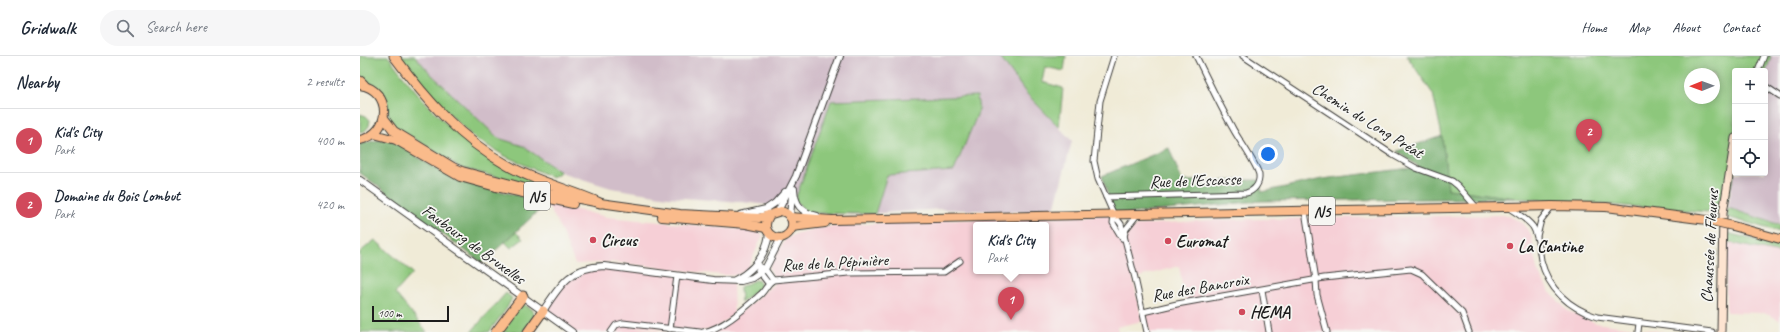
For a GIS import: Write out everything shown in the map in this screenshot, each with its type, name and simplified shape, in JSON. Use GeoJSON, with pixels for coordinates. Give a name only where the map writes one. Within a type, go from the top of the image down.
{"type":"FeatureCollection","features":[{"type":"Feature","properties":{"kind":"highway"},"geometry":{"type":"LineString","coordinates":[[394,56],[410,78],[455,128],[479,148],[507,165],[531,177],[600,203]]}},
{"type":"Feature","properties":{"kind":"highway"},"geometry":{"type":"LineString","coordinates":[[496,332],[523,296]]}},
{"type":"Feature","properties":{"kind":"highway"},"geometry":{"type":"LineString","coordinates":[[528,332],[543,311]]}},
{"type":"Feature","properties":{"kind":"main road","name":"N5"},"geometry":{"type":"LineString","coordinates":[[361,84],[376,92],[380,98],[383,104],[384,118],[390,128],[399,135],[462,171],[529,189],[600,203],[680,214],[759,218],[769,216],[778,211],[783,212],[790,217],[832,220],[1476,207],[1606,207],[1707,220],[1780,239]]}},
{"type":"Feature","properties":{"kind":"main road"},"geometry":{"type":"LineString","coordinates":[[360,140],[374,134],[379,129],[384,118]]}},
{"type":"Feature","properties":{"kind":"main road","name":"N5"},"geometry":{"type":"LineString","coordinates":[[374,134],[396,140],[460,177],[496,187],[599,208],[678,219],[746,224],[768,231],[774,237],[781,238]]}},
{"type":"Feature","properties":{"kind":"main road","name":"Chaussée de Fleurus"},"geometry":{"type":"LineString","coordinates":[[1720,332],[1723,213],[1735,140]]}},
{"type":"Feature","properties":{"kind":"main road"},"geometry":{"type":"LineString","coordinates":[[768,231],[766,223],[769,216]]}},
{"type":"Feature","properties":{"kind":"main road"},"geometry":{"type":"LineString","coordinates":[[781,238],[788,234],[792,227],[790,217]]}},
{"type":"Feature","properties":{"kind":"main road","name":"N5"},"geometry":{"type":"LineString","coordinates":[[792,227],[800,225],[818,225],[832,220]]}},
{"type":"Feature","properties":{"kind":"street"},"geometry":{"type":"LineString","coordinates":[[778,211],[791,189],[840,56]]}},
{"type":"Feature","properties":{"kind":"street"},"geometry":{"type":"LineString","coordinates":[[1114,56],[1100,102],[1094,161],[1098,179],[1114,215],[1113,223],[1124,241],[1134,274],[1147,332]]}},
{"type":"Feature","properties":{"kind":"street","name":"Rue de l'Escasse"},"geometry":{"type":"LineString","coordinates":[[1106,197],[1246,193],[1251,192],[1256,186],[1259,180],[1258,171],[1232,127],[1196,56]]}},
{"type":"Feature","properties":{"kind":"street","name":"Chemin du Long Préat"},"geometry":{"type":"LineString","coordinates":[[1243,56],[1369,140],[1416,168],[1452,181],[1476,207]]}},
{"type":"Feature","properties":{"kind":"street"},"geometry":{"type":"LineString","coordinates":[[1759,68],[1764,56]]}},
{"type":"Feature","properties":{"kind":"street"},"geometry":{"type":"LineString","coordinates":[[1768,88],[1780,96]]}},
{"type":"Feature","properties":{"kind":"street","name":"Faubourg de Bruxelles"},"geometry":{"type":"LineString","coordinates":[[360,180],[572,332]]}},
{"type":"Feature","properties":{"kind":"street"},"geometry":{"type":"LineString","coordinates":[[790,217],[791,189]]}},
{"type":"Feature","properties":{"kind":"street"},"geometry":{"type":"LineString","coordinates":[[737,217],[741,214],[760,211],[770,206],[791,189]]}},
{"type":"Feature","properties":{"kind":"street"},"geometry":{"type":"LineString","coordinates":[[791,189],[800,208],[810,215],[832,220]]}},
{"type":"Feature","properties":{"kind":"street"},"geometry":{"type":"LineString","coordinates":[[1537,237],[1541,220],[1552,206]]}},
{"type":"Feature","properties":{"kind":"street"},"geometry":{"type":"LineString","coordinates":[[1508,207],[1530,224],[1537,237],[1545,272],[1560,296],[1583,313],[1597,317],[1712,332]]}},
{"type":"Feature","properties":{"kind":"street"},"geometry":{"type":"LineString","coordinates":[[1305,211],[1317,295],[1327,332]]}},
{"type":"Feature","properties":{"kind":"street"},"geometry":{"type":"LineString","coordinates":[[1124,241],[1126,229],[1137,215]]}},
{"type":"Feature","properties":{"kind":"street"},"geometry":{"type":"LineString","coordinates":[[734,281],[744,276],[756,265],[768,243],[768,231]]}},
{"type":"Feature","properties":{"kind":"street"},"geometry":{"type":"LineString","coordinates":[[543,311],[566,278],[584,268],[604,266],[725,282],[746,280],[759,274],[765,269],[781,238]]}},
{"type":"Feature","properties":{"kind":"street","name":"Rue de la Pépinière"},"geometry":{"type":"LineString","coordinates":[[703,332],[710,331],[729,319],[763,292],[768,283],[773,280],[849,273],[944,272],[960,261]]}},
{"type":"Feature","properties":{"kind":"street"},"geometry":{"type":"LineString","coordinates":[[756,265],[765,269],[773,280]]}},
{"type":"Feature","properties":{"kind":"street"},"geometry":{"type":"LineString","coordinates":[[756,265],[759,274],[768,283]]}},
{"type":"Feature","properties":{"kind":"street","name":"Rue des Bancroix"},"geometry":{"type":"LineString","coordinates":[[1143,312],[1177,304],[1316,280],[1404,268],[1415,269],[1422,274],[1462,313],[1469,332]]}},
{"type":"Feature","properties":{"kind":"street"},"geometry":{"type":"LineString","coordinates":[[670,329],[677,276]]}},
{"type":"Feature","properties":{"kind":"street"},"geometry":{"type":"LineString","coordinates":[[1262,290],[1270,332]]}},
{"type":"Feature","properties":{"kind":"street"},"geometry":{"type":"LineString","coordinates":[[611,332],[616,325],[622,323],[700,332]]}},
{"type":"Feature","properties":{"kind":"street"},"geometry":{"type":"LineString","coordinates":[[1638,332],[1639,323]]}},
{"type":"Feature","properties":{"kind":"shaded area"},"geometry":{"type":"Polygon","coordinates":[[[415,56],[999,56],[1026,93],[1072,141],[1053,213],[942,209],[852,215],[742,202],[668,197],[611,188],[560,172],[523,146],[498,138],[431,74],[415,56]]]}},
{"type":"Feature","properties":{"kind":"shaded area"},"geometry":{"type":"Polygon","coordinates":[[[1770,56],[1780,56],[1780,225],[1728,208],[1733,176],[1768,176],[1768,68],[1766,68],[1770,56]]]}},
{"type":"Feature","properties":{"kind":"shaded area"},"geometry":{"type":"Polygon","coordinates":[[[547,205],[555,205],[607,217],[757,231],[763,235],[748,268],[737,275],[722,275],[612,262],[575,264],[557,221],[547,205]]]}},
{"type":"Feature","properties":{"kind":"shaded area"},"geometry":{"type":"Polygon","coordinates":[[[1108,215],[1126,249],[1124,241],[1131,230],[1138,225],[1211,220],[1506,215],[1521,222],[1531,234],[1537,270],[1549,291],[1568,311],[1596,323],[1665,332],[1150,332],[1146,314],[1186,304],[1179,266],[1135,278],[1129,259],[1142,321],[1117,327],[1118,332],[713,332],[746,308],[776,282],[769,267],[785,240],[795,234],[818,228],[896,222],[1108,215]]]}},
{"type":"Feature","properties":{"kind":"shaded area"},"geometry":{"type":"Polygon","coordinates":[[[1726,242],[1780,253],[1780,320],[1764,313],[1726,312],[1726,242]]]}},
{"type":"Feature","properties":{"kind":"shaded area"},"geometry":{"type":"Polygon","coordinates":[[[616,265],[733,283],[734,315],[714,329],[696,332],[629,326],[668,332],[570,332],[545,314],[559,287],[581,270],[616,265]]]}},
{"type":"Feature","properties":{"kind":"green space"},"geometry":{"type":"Polygon","coordinates":[[[360,56],[388,56],[431,108],[455,132],[500,163],[556,192],[461,168],[394,126],[391,123],[386,99],[383,93],[366,81],[360,74],[360,56]]]}},
{"type":"Feature","properties":{"kind":"green space"},"geometry":{"type":"Polygon","coordinates":[[[399,56],[415,56],[431,74],[498,138],[523,146],[560,172],[551,177],[505,156],[473,137],[431,96],[399,56]]]}},
{"type":"Feature","properties":{"kind":"green space"},"geometry":{"type":"Polygon","coordinates":[[[999,56],[1066,56],[1064,71],[1045,67],[1042,82],[1063,88],[1059,127],[1026,93],[999,56]]]}},
{"type":"Feature","properties":{"kind":"green space"},"geometry":{"type":"Polygon","coordinates":[[[1407,56],[1771,56],[1767,68],[1732,68],[1732,176],[1734,176],[1723,213],[1515,198],[1448,189],[1441,131],[1433,94],[1407,56]]]}},
{"type":"Feature","properties":{"kind":"green space"},"geometry":{"type":"Polygon","coordinates":[[[977,96],[979,110],[954,171],[887,175],[875,214],[807,213],[795,200],[831,101],[977,96]]]}},
{"type":"Feature","properties":{"kind":"green space"},"geometry":{"type":"Polygon","coordinates":[[[360,114],[366,116],[370,120],[369,126],[365,131],[360,132],[360,114]]]}},
{"type":"Feature","properties":{"kind":"green space"},"geometry":{"type":"Polygon","coordinates":[[[1442,136],[1448,189],[1515,198],[1261,201],[1114,215],[1102,176],[1169,148],[1182,181],[1259,180],[1262,192],[1322,179],[1419,167],[1397,151],[1442,136]]]}},
{"type":"Feature","properties":{"kind":"green space"},"geometry":{"type":"Polygon","coordinates":[[[383,139],[392,140],[433,167],[457,180],[547,203],[482,263],[360,173],[360,144],[383,139]]]}},
{"type":"Feature","properties":{"kind":"green space"},"geometry":{"type":"Polygon","coordinates":[[[1728,208],[1780,225],[1780,232],[1727,217],[1728,208]]]}},
{"type":"Feature","properties":{"kind":"green space"},"geometry":{"type":"Polygon","coordinates":[[[516,232],[523,239],[511,248],[505,242],[516,232]]]}},
{"type":"Feature","properties":{"kind":"green space"},"geometry":{"type":"Polygon","coordinates":[[[1727,233],[1780,246],[1780,253],[1726,242],[1727,233]]]}},
{"type":"Feature","properties":{"kind":"green space"},"geometry":{"type":"Polygon","coordinates":[[[375,240],[413,273],[395,293],[427,332],[360,332],[360,252],[375,240]]]}},
{"type":"Feature","properties":{"kind":"green space"},"geometry":{"type":"Polygon","coordinates":[[[755,280],[759,281],[761,286],[741,303],[740,287],[755,280]]]}},
{"type":"Feature","properties":{"kind":"green space"},"geometry":{"type":"Polygon","coordinates":[[[506,293],[512,298],[507,308],[489,332],[471,332],[506,293]]]}},
{"type":"Feature","properties":{"kind":"green space"},"geometry":{"type":"Polygon","coordinates":[[[523,304],[533,310],[534,316],[523,332],[499,332],[518,307],[523,304]]]}},
{"type":"Feature","properties":{"kind":"place","name":"Domaine du Bois Lombut"},"geometry":{"type":"Point","coordinates":[1589,152]}},
{"type":"Feature","properties":{"kind":"place","name":"Circus"},"geometry":{"type":"Point","coordinates":[593,240]}},
{"type":"Feature","properties":{"kind":"place","name":"Euromat"},"geometry":{"type":"Point","coordinates":[1168,241]}},
{"type":"Feature","properties":{"kind":"place","name":"La Cantine"},"geometry":{"type":"Point","coordinates":[1510,246]}},
{"type":"Feature","properties":{"kind":"place","name":"HEMA"},"geometry":{"type":"Point","coordinates":[1242,312]}},
{"type":"Feature","properties":{"kind":"place","name":"Kid's City"},"geometry":{"type":"Point","coordinates":[1011,320]}}]}
